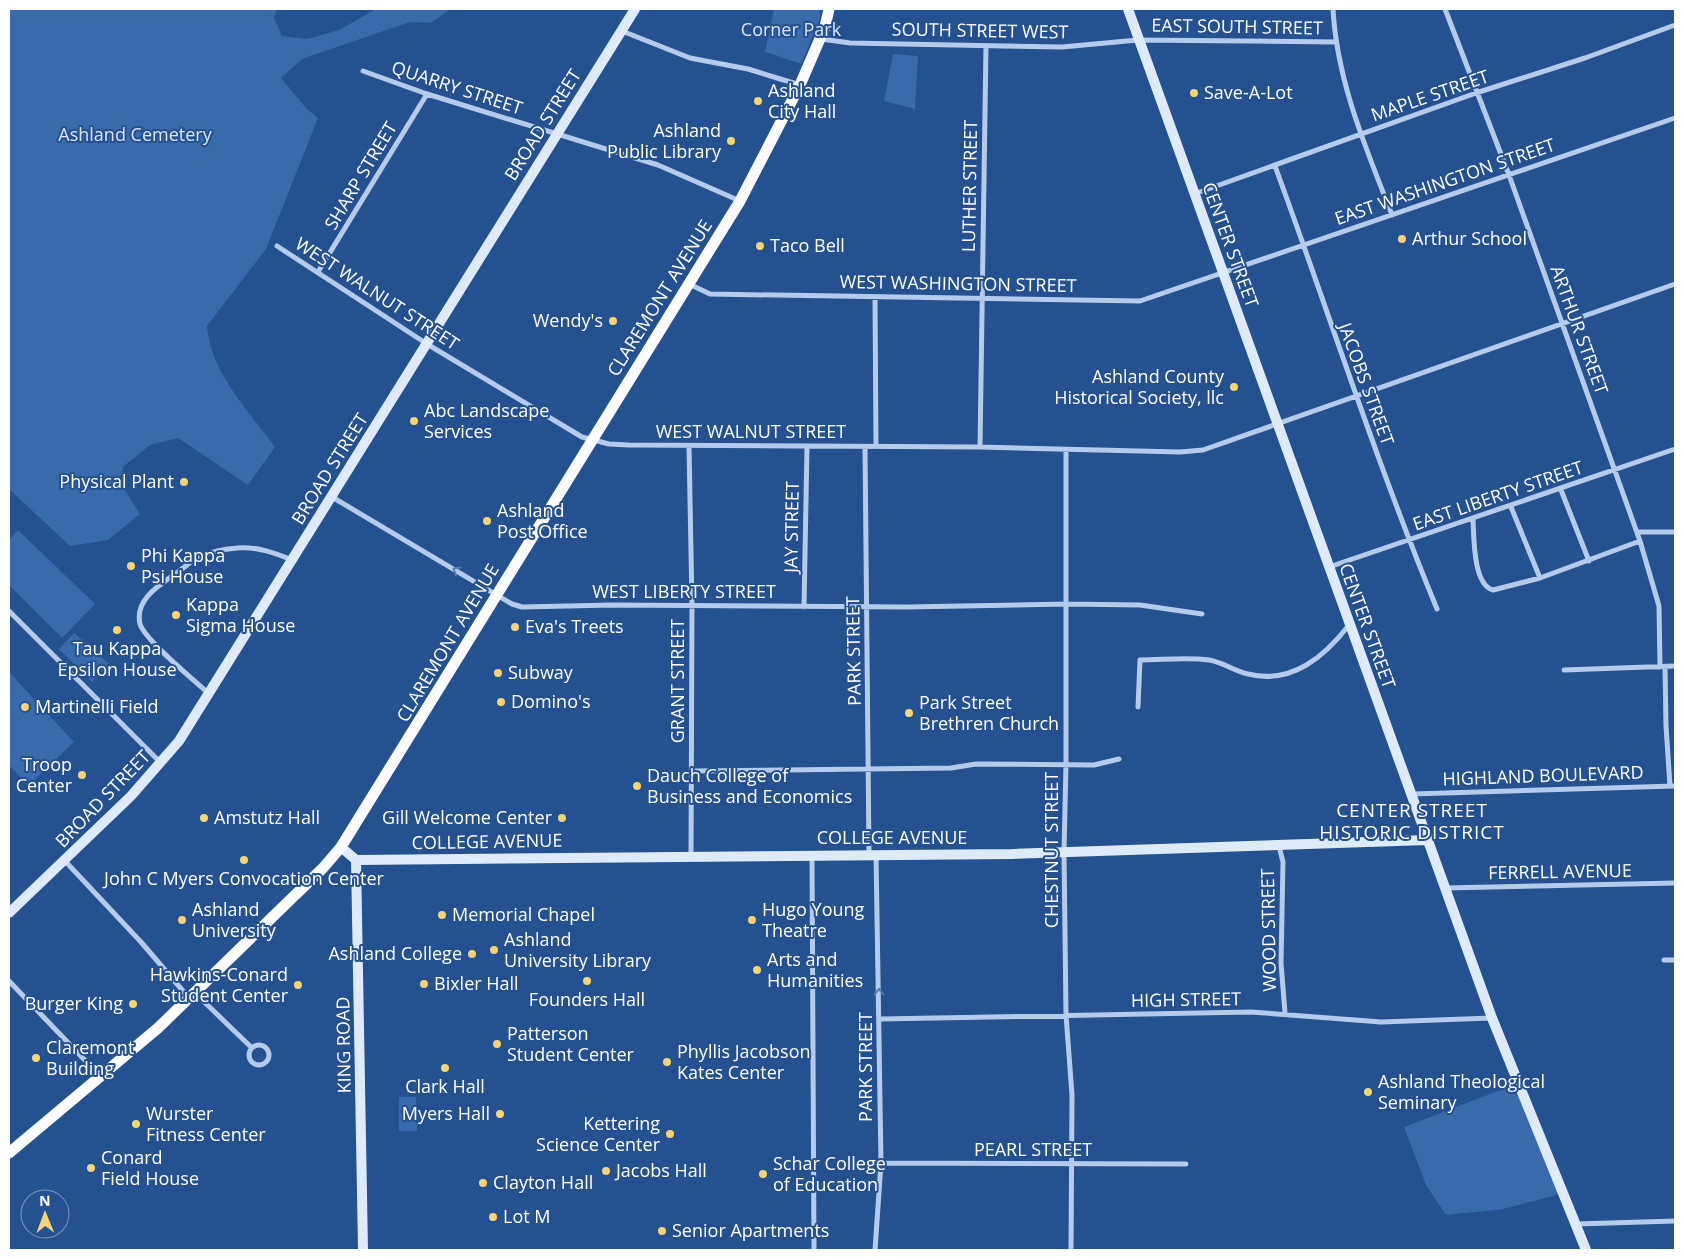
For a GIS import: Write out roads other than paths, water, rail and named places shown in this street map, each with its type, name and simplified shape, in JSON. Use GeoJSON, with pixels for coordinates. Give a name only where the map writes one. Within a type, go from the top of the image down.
{"type":"FeatureCollection","features":[{"type":"Feature","properties":{"kind":"main road","name":"CLAREMONT AVENUE"},"geometry":{"type":"LineString","coordinates":[[9,1153],[134,1050],[323,868],[341,847],[740,201],[800,85],[821,38],[829,9]]}},
{"type":"Feature","properties":{"kind":"street","name":"BROAD STREET"},"geometry":{"type":"LineString","coordinates":[[9,913],[65,861],[162,763],[210,694],[635,9]]}},
{"type":"Feature","properties":{"kind":"street","name":"CENTER STREET"},"geometry":{"type":"LineString","coordinates":[[1128,9],[1224,273],[1276,424],[1492,1018],[1586,1250]]}},
{"type":"Feature","properties":{"kind":"street"},"geometry":{"type":"LineString","coordinates":[[1333,9],[1341,72],[1361,134],[1392,215]]}},
{"type":"Feature","properties":{"kind":"street","name":"ARTHUR STREET"},"geometry":{"type":"LineString","coordinates":[[1445,9],[1509,175],[1638,532],[1658,606],[1666,726],[1673,786]]}},
{"type":"Feature","properties":{"kind":"street","name":"MAPLE STREET"},"geometry":{"type":"LineString","coordinates":[[1194,194],[1476,93],[1585,58],[1675,26]]}},
{"type":"Feature","properties":{"kind":"street"},"geometry":{"type":"LineString","coordinates":[[621,31],[690,58],[748,69],[800,85]]}},
{"type":"Feature","properties":{"kind":"street","name":"SOUTH STREET WEST"},"geometry":{"type":"LineString","coordinates":[[821,38],[850,42],[986,46],[1062,46],[1138,40]]}},
{"type":"Feature","properties":{"kind":"street","name":"EAST SOUTH STREET"},"geometry":{"type":"LineString","coordinates":[[1138,40],[1336,42]]}},
{"type":"Feature","properties":{"kind":"street","name":"LUTHER STREET"},"geometry":{"type":"LineString","coordinates":[[980,447],[986,46]]}},
{"type":"Feature","properties":{"kind":"street","name":"QUARRY STREET"},"geometry":{"type":"LineString","coordinates":[[363,71],[427,94],[658,165],[740,201]]}},
{"type":"Feature","properties":{"kind":"street","name":"SHARP STREET"},"geometry":{"type":"LineString","coordinates":[[318,272],[427,94]]}},
{"type":"Feature","properties":{"kind":"street","name":"EAST WASHINGTON STREET"},"geometry":{"type":"LineString","coordinates":[[1224,273],[1675,118]]}},
{"type":"Feature","properties":{"kind":"street","name":"JACOBS STREET"},"geometry":{"type":"LineString","coordinates":[[1275,166],[1408,541],[1437,609]]}},
{"type":"Feature","properties":{"kind":"street","name":"WEST WALNUT STREET"},"geometry":{"type":"LineString","coordinates":[[277,246],[427,344],[582,437],[609,444],[980,447],[1180,452],[1203,450],[1675,284]]}},
{"type":"Feature","properties":{"kind":"street","name":"WEST WASHINGTON STREET"},"geometry":{"type":"LineString","coordinates":[[689,284],[710,294],[1140,301],[1224,273]]}},
{"type":"Feature","properties":{"kind":"street"},"geometry":{"type":"LineString","coordinates":[[875,297],[876,446]]}},
{"type":"Feature","properties":{"kind":"street","name":"GRANT STREET"},"geometry":{"type":"LineString","coordinates":[[689,446],[692,605],[691,856]]}},
{"type":"Feature","properties":{"kind":"street","name":"PARK STREET"},"geometry":{"type":"LineString","coordinates":[[865,446],[868,769],[880,1019],[881,1163],[875,1250]]}},
{"type":"Feature","properties":{"kind":"street","name":"JAY STREET"},"geometry":{"type":"LineString","coordinates":[[804,607],[808,447]]}},
{"type":"Feature","properties":{"kind":"street","name":"EAST LIBERTY STREET"},"geometry":{"type":"LineString","coordinates":[[1328,568],[1512,507],[1675,449]]}},
{"type":"Feature","properties":{"kind":"street","name":"CHESTNUT STREET"},"geometry":{"type":"LineString","coordinates":[[1066,450],[1066,764],[1064,852],[1066,1015],[1072,1095],[1071,1250]]}},
{"type":"Feature","properties":{"kind":"street"},"geometry":{"type":"LineString","coordinates":[[1561,490],[1589,561]]}},
{"type":"Feature","properties":{"kind":"street","name":"WEST LIBERTY STREET"},"geometry":{"type":"LineString","coordinates":[[332,497],[512,604],[522,607],[692,605],[867,607],[1066,604],[1140,605],[1202,614]]}},
{"type":"Feature","properties":{"kind":"street"},"geometry":{"type":"LineString","coordinates":[[1512,507],[1540,578]]}},
{"type":"Feature","properties":{"kind":"street"},"geometry":{"type":"LineString","coordinates":[[1473,520],[1478,571],[1487,588],[1493,590],[1504,589],[1540,578],[1640,541]]}},
{"type":"Feature","properties":{"kind":"street"},"geometry":{"type":"LineString","coordinates":[[1638,532],[1675,532]]}},
{"type":"Feature","properties":{"kind":"street"},"geometry":{"type":"LineString","coordinates":[[210,694],[145,634],[139,617],[144,600],[154,590],[198,558],[214,551],[254,548],[274,552],[292,560]]}},
{"type":"Feature","properties":{"kind":"street"},"geometry":{"type":"LineString","coordinates":[[9,611],[162,763]]}},
{"type":"Feature","properties":{"kind":"street"},"geometry":{"type":"LineString","coordinates":[[1138,707],[1140,660],[1208,660],[1224,664],[1240,672],[1269,676],[1290,672],[1317,660],[1349,624]]}},
{"type":"Feature","properties":{"kind":"street"},"geometry":{"type":"LineString","coordinates":[[1564,670],[1675,666]]}},
{"type":"Feature","properties":{"kind":"street"},"geometry":{"type":"LineString","coordinates":[[692,771],[951,768],[976,764],[1009,766],[1101,765],[1119,759]]}},
{"type":"Feature","properties":{"kind":"street","name":"HIGHLAND BOULEVARD"},"geometry":{"type":"LineString","coordinates":[[1411,794],[1673,786]]}},
{"type":"Feature","properties":{"kind":"street","name":"COLLEGE AVENUE"},"geometry":{"type":"LineString","coordinates":[[356,860],[1064,852],[1427,840]]}},
{"type":"Feature","properties":{"kind":"street","name":"WOOD STREET"},"geometry":{"type":"LineString","coordinates":[[1279,846],[1283,862],[1281,963],[1285,1014]]}},
{"type":"Feature","properties":{"kind":"street"},"geometry":{"type":"LineString","coordinates":[[341,847],[356,860]]}},
{"type":"Feature","properties":{"kind":"street"},"geometry":{"type":"LineString","coordinates":[[812,855],[814,1250]]}},
{"type":"Feature","properties":{"kind":"street","name":"KING ROAD"},"geometry":{"type":"LineString","coordinates":[[356,860],[363,1250]]}},
{"type":"Feature","properties":{"kind":"street"},"geometry":{"type":"LineString","coordinates":[[65,861],[192,996],[252,1048]]}},
{"type":"Feature","properties":{"kind":"street","name":"FERRELL AVENUE"},"geometry":{"type":"LineString","coordinates":[[1445,888],[1675,883]]}},
{"type":"Feature","properties":{"kind":"street"},"geometry":{"type":"LineString","coordinates":[[1664,960],[1675,960]]}},
{"type":"Feature","properties":{"kind":"street"},"geometry":{"type":"LineString","coordinates":[[9,981],[100,1077]]}},
{"type":"Feature","properties":{"kind":"street","name":"HIGH STREET"},"geometry":{"type":"LineString","coordinates":[[880,1019],[1066,1015],[1285,1014],[1380,1022],[1492,1018]]}},
{"type":"Feature","properties":{"kind":"street"},"geometry":{"type":"LineString","coordinates":[[260,1045],[266,1048],[269,1054],[266,1063],[260,1066],[251,1062],[249,1056],[252,1048],[260,1045]]}},
{"type":"Feature","properties":{"kind":"street","name":"PEARL STREET"},"geometry":{"type":"LineString","coordinates":[[881,1163],[1186,1164]]}},
{"type":"Feature","properties":{"kind":"street"},"geometry":{"type":"LineString","coordinates":[[1576,1224],[1675,1221]]}},
{"type":"Feature","properties":{"kind":"place","name":"Save-A-Lot"},"geometry":{"type":"Point","coordinates":[1194,93]}},
{"type":"Feature","properties":{"kind":"place","name":"Ashland City Hall"},"geometry":{"type":"Point","coordinates":[758,101]}},
{"type":"Feature","properties":{"kind":"place","name":"Ashland Public Library"},"geometry":{"type":"Point","coordinates":[731,141]}},
{"type":"Feature","properties":{"kind":"place","name":"Arthur School"},"geometry":{"type":"Point","coordinates":[1402,239]}},
{"type":"Feature","properties":{"kind":"place","name":"Taco Bell"},"geometry":{"type":"Point","coordinates":[760,246]}},
{"type":"Feature","properties":{"kind":"place","name":"Wendy's"},"geometry":{"type":"Point","coordinates":[613,321]}},
{"type":"Feature","properties":{"kind":"place","name":"Ashland County Historical Society, llc"},"geometry":{"type":"Point","coordinates":[1234,387]}},
{"type":"Feature","properties":{"kind":"place","name":"Abc Landscape Services"},"geometry":{"type":"Point","coordinates":[414,421]}},
{"type":"Feature","properties":{"kind":"place","name":"Physical Plant"},"geometry":{"type":"Point","coordinates":[184,482]}},
{"type":"Feature","properties":{"kind":"place","name":"Ashland Post Office"},"geometry":{"type":"Point","coordinates":[487,521]}},
{"type":"Feature","properties":{"kind":"place","name":"Phi Kappa Psi House"},"geometry":{"type":"Point","coordinates":[131,566]}},
{"type":"Feature","properties":{"kind":"place","name":"Kappa Sigma House"},"geometry":{"type":"Point","coordinates":[176,615]}},
{"type":"Feature","properties":{"kind":"place","name":"Eva's Treets"},"geometry":{"type":"Point","coordinates":[515,627]}},
{"type":"Feature","properties":{"kind":"place","name":"Tau Kappa Epsilon House"},"geometry":{"type":"Point","coordinates":[117,630]}},
{"type":"Feature","properties":{"kind":"place","name":"Subway"},"geometry":{"type":"Point","coordinates":[498,673]}},
{"type":"Feature","properties":{"kind":"place","name":"Domino's"},"geometry":{"type":"Point","coordinates":[501,702]}},
{"type":"Feature","properties":{"kind":"place","name":"Martinelli Field"},"geometry":{"type":"Point","coordinates":[25,707]}},
{"type":"Feature","properties":{"kind":"place","name":"Park Street Brethren Church"},"geometry":{"type":"Point","coordinates":[909,713]}},
{"type":"Feature","properties":{"kind":"place","name":"Troop Center"},"geometry":{"type":"Point","coordinates":[82,775]}},
{"type":"Feature","properties":{"kind":"place","name":"Dauch College of Business and Economics"},"geometry":{"type":"Point","coordinates":[637,786]}},
{"type":"Feature","properties":{"kind":"place","name":"Amstutz Hall"},"geometry":{"type":"Point","coordinates":[204,818]}},
{"type":"Feature","properties":{"kind":"place","name":"Gill Welcome Center"},"geometry":{"type":"Point","coordinates":[562,818]}},
{"type":"Feature","properties":{"kind":"place","name":"John C Myers Convocation Center"},"geometry":{"type":"Point","coordinates":[244,860]}},
{"type":"Feature","properties":{"kind":"place","name":"Memorial Chapel"},"geometry":{"type":"Point","coordinates":[442,915]}},
{"type":"Feature","properties":{"kind":"place","name":"Ashland University"},"geometry":{"type":"Point","coordinates":[182,920]}},
{"type":"Feature","properties":{"kind":"place","name":"Hugo Young Theatre"},"geometry":{"type":"Point","coordinates":[752,920]}},
{"type":"Feature","properties":{"kind":"place","name":"Ashland University Library"},"geometry":{"type":"Point","coordinates":[494,950]}},
{"type":"Feature","properties":{"kind":"place","name":"Ashland College"},"geometry":{"type":"Point","coordinates":[472,954]}},
{"type":"Feature","properties":{"kind":"place","name":"Arts and Humanities"},"geometry":{"type":"Point","coordinates":[757,970]}},
{"type":"Feature","properties":{"kind":"place","name":"Founders Hall"},"geometry":{"type":"Point","coordinates":[587,981]}},
{"type":"Feature","properties":{"kind":"place","name":"Bixler Hall"},"geometry":{"type":"Point","coordinates":[424,984]}},
{"type":"Feature","properties":{"kind":"place","name":"Hawkins-Conard Student Center"},"geometry":{"type":"Point","coordinates":[298,985]}},
{"type":"Feature","properties":{"kind":"place","name":"Burger King"},"geometry":{"type":"Point","coordinates":[133,1004]}},
{"type":"Feature","properties":{"kind":"place","name":"Patterson Student Center"},"geometry":{"type":"Point","coordinates":[497,1044]}},
{"type":"Feature","properties":{"kind":"place","name":"Claremont Building"},"geometry":{"type":"Point","coordinates":[36,1058]}},
{"type":"Feature","properties":{"kind":"place","name":"Phyllis Jacobson Kates Center"},"geometry":{"type":"Point","coordinates":[667,1062]}},
{"type":"Feature","properties":{"kind":"place","name":"Clark Hall"},"geometry":{"type":"Point","coordinates":[445,1068]}},
{"type":"Feature","properties":{"kind":"place","name":"Ashland Theological Seminary"},"geometry":{"type":"Point","coordinates":[1368,1092]}},
{"type":"Feature","properties":{"kind":"place","name":"Myers Hall"},"geometry":{"type":"Point","coordinates":[500,1114]}},
{"type":"Feature","properties":{"kind":"place","name":"Wurster Fitness Center"},"geometry":{"type":"Point","coordinates":[136,1124]}},
{"type":"Feature","properties":{"kind":"place","name":"Kettering Science Center"},"geometry":{"type":"Point","coordinates":[670,1134]}},
{"type":"Feature","properties":{"kind":"place","name":"Conard Field House"},"geometry":{"type":"Point","coordinates":[91,1168]}},
{"type":"Feature","properties":{"kind":"place","name":"Jacobs Hall"},"geometry":{"type":"Point","coordinates":[606,1171]}},
{"type":"Feature","properties":{"kind":"place","name":"Schar College of Education"},"geometry":{"type":"Point","coordinates":[763,1174]}},
{"type":"Feature","properties":{"kind":"place","name":"Clayton Hall"},"geometry":{"type":"Point","coordinates":[483,1183]}},
{"type":"Feature","properties":{"kind":"place","name":"Lot M"},"geometry":{"type":"Point","coordinates":[493,1217]}},
{"type":"Feature","properties":{"kind":"place","name":"Senior Apartments"},"geometry":{"type":"Point","coordinates":[662,1231]}},
{"type":"Feature","properties":{"kind":"district","name":"CENTER STREET HISTORIC DISTRICT"},"geometry":{"type":"Point","coordinates":[1412,821]}},
{"type":"Feature","properties":{"kind":"park label","name":"Corner Park"},"geometry":{"type":"Point","coordinates":[791,30]}},
{"type":"Feature","properties":{"kind":"park label","name":"Ashland Cemetery"},"geometry":{"type":"Point","coordinates":[135,135]}}]}
